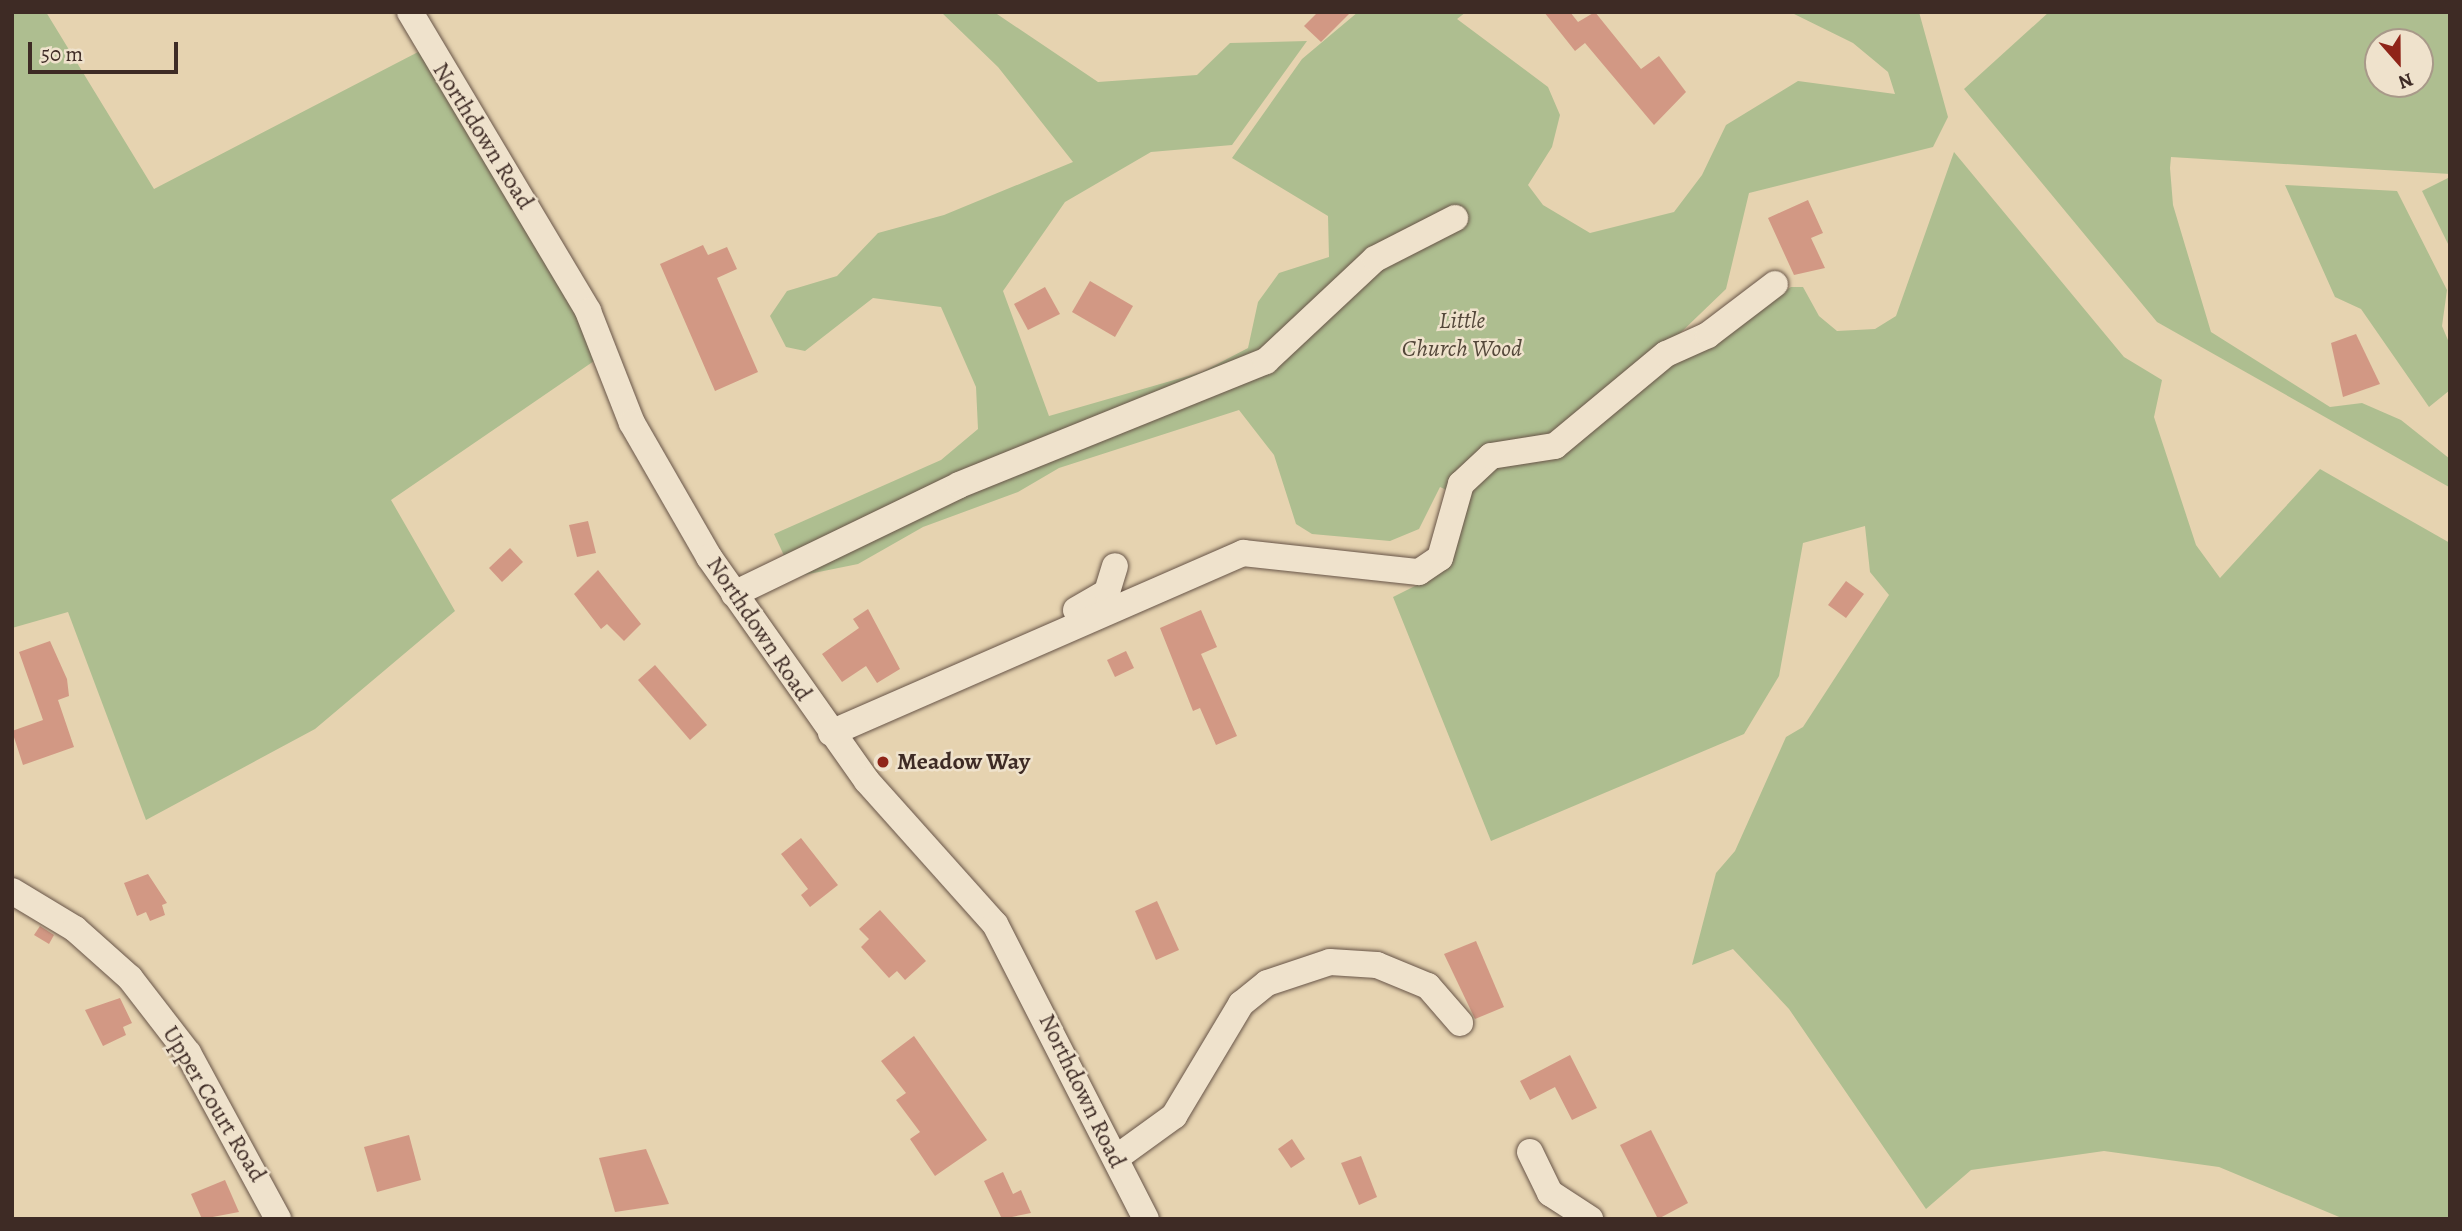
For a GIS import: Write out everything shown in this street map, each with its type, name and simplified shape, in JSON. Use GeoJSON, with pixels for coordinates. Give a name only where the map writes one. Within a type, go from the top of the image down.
{"type":"FeatureCollection","features":[{"type":"Feature","properties":{"kind":"street","name":"Northdown Road"},"geometry":{"type":"LineString","coordinates":[[411,12],[588,311],[632,423],[734,594],[826,726],[995,924],[1146,1219]]}},
{"type":"Feature","properties":{"kind":"street"},"geometry":{"type":"LineString","coordinates":[[734,594],[959,485],[1266,361],[1375,260],[1455,218]]}},
{"type":"Feature","properties":{"kind":"street"},"geometry":{"type":"LineString","coordinates":[[826,726],[1243,553],[1419,572],[1440,558],[1461,484],[1491,456],[1555,446],[1666,354],[1708,335],[1775,284]]}},
{"type":"Feature","properties":{"kind":"street"},"geometry":{"type":"LineString","coordinates":[[826,726],[1085,607],[1107,592],[1115,566]]}},
{"type":"Feature","properties":{"kind":"street","name":"Upper Court Road"},"geometry":{"type":"LineString","coordinates":[[12,891],[75,929],[130,978],[188,1053],[278,1219]]}},
{"type":"Feature","properties":{"kind":"street"},"geometry":{"type":"LineString","coordinates":[[1116,1158],[1174,1116],[1241,1004],[1267,982],[1330,961],[1377,965],[1428,986],[1460,1023]]}},
{"type":"Feature","properties":{"kind":"street"},"geometry":{"type":"LineString","coordinates":[[1530,1152],[1550,1193],[1590,1219]]}},
{"type":"Feature","properties":{"kind":"green space"},"geometry":{"type":"Polygon","coordinates":[[[12,12],[46,12],[154,189],[420,51],[571,300],[594,361],[391,500],[455,611],[315,729],[146,820],[68,612],[12,628],[12,12]]]}},
{"type":"Feature","properties":{"kind":"green space","name":"Little Church Wood"},"geometry":{"type":"Polygon","coordinates":[[[941,12],[994,12],[1098,82],[1197,75],[1230,43],[1307,41],[1232,145],[1151,152],[1065,202],[1003,291],[1049,416],[1202,372],[1248,348],[1258,302],[1279,273],[1329,257],[1328,216],[1232,158],[1302,59],[1358,12],[1466,12],[1457,19],[1548,87],[1560,115],[1552,147],[1528,185],[1543,205],[1590,233],[1674,212],[1702,175],[1726,125],[1798,81],[1895,94],[1888,72],[1853,43],[1790,12],[1919,12],[1948,117],[1933,147],[1749,193],[1726,289],[1674,339],[1754,309],[1791,287],[1803,287],[1819,316],[1837,331],[1875,329],[1896,316],[1954,152],[2124,357],[2162,380],[2154,417],[2196,545],[2220,578],[2320,469],[2450,543],[2450,1219],[2344,1219],[2219,1167],[2104,1151],[1971,1170],[1926,1209],[1789,1009],[1733,949],[1692,965],[1716,873],[1735,851],[1786,737],[1803,727],[1889,595],[1870,572],[1865,526],[1803,543],[1779,676],[1744,734],[1491,841],[1393,597],[1423,582],[1460,496],[1440,487],[1419,529],[1390,541],[1312,534],[1296,524],[1274,455],[1239,410],[1059,468],[1018,492],[923,527],[858,564],[794,577],[774,534],[941,460],[978,429],[976,387],[941,307],[873,298],[805,351],[786,347],[770,316],[787,291],[837,276],[878,233],[944,215],[1073,162],[998,67],[941,12]]]}},
{"type":"Feature","properties":{"kind":"green space"},"geometry":{"type":"Polygon","coordinates":[[[2049,12],[2450,12],[2450,174],[2171,157],[2170,168],[2173,205],[2211,332],[2330,407],[2362,403],[2401,420],[2450,459],[2449,487],[2157,322],[1964,89],[2049,12]]]}},
{"type":"Feature","properties":{"kind":"green space"},"geometry":{"type":"Polygon","coordinates":[[[2450,177],[2450,248],[2422,191],[2450,177]]]}},
{"type":"Feature","properties":{"kind":"green space"},"geometry":{"type":"Polygon","coordinates":[[[2285,185],[2397,191],[2447,290],[2442,326],[2450,345],[2450,390],[2429,407],[2361,309],[2335,297],[2285,185]]]}},
{"type":"Feature","properties":{"kind":"building"},"geometry":{"type":"Polygon","coordinates":[[[1318,12],[1351,12],[1321,42],[1304,26],[1318,12]]]}},
{"type":"Feature","properties":{"kind":"building"},"geometry":{"type":"Polygon","coordinates":[[[1544,12],[1570,12],[1578,22],[1595,12],[1641,69],[1659,56],[1686,92],[1654,125],[1585,43],[1575,51],[1544,12]]]}},
{"type":"Feature","properties":{"kind":"building"},"geometry":{"type":"Polygon","coordinates":[[[1808,200],[1823,233],[1811,238],[1825,268],[1794,275],[1768,218],[1808,200]]]}},
{"type":"Feature","properties":{"kind":"building"},"geometry":{"type":"Polygon","coordinates":[[[703,245],[708,255],[727,247],[737,269],[717,278],[758,372],[715,391],[660,264],[703,245]]]}},
{"type":"Feature","properties":{"kind":"building"},"geometry":{"type":"Polygon","coordinates":[[[1090,281],[1133,306],[1115,337],[1072,312],[1090,281]]]}},
{"type":"Feature","properties":{"kind":"building"},"geometry":{"type":"Polygon","coordinates":[[[1045,287],[1060,314],[1028,330],[1014,304],[1045,287]]]}},
{"type":"Feature","properties":{"kind":"building"},"geometry":{"type":"Polygon","coordinates":[[[2356,334],[2380,384],[2343,397],[2331,343],[2356,334]]]}},
{"type":"Feature","properties":{"kind":"building"},"geometry":{"type":"Polygon","coordinates":[[[588,521],[596,553],[577,557],[569,525],[588,521]]]}},
{"type":"Feature","properties":{"kind":"building"},"geometry":{"type":"Polygon","coordinates":[[[510,548],[523,562],[502,582],[489,568],[510,548]]]}},
{"type":"Feature","properties":{"kind":"building"},"geometry":{"type":"Polygon","coordinates":[[[598,570],[641,624],[624,641],[607,624],[601,629],[574,594],[598,570]]]}},
{"type":"Feature","properties":{"kind":"building"},"geometry":{"type":"Polygon","coordinates":[[[1846,581],[1864,594],[1846,618],[1828,605],[1846,581]]]}},
{"type":"Feature","properties":{"kind":"building"},"geometry":{"type":"Polygon","coordinates":[[[868,609],[900,669],[877,683],[866,666],[842,682],[822,654],[859,628],[853,619],[868,609]]]}},
{"type":"Feature","properties":{"kind":"building"},"geometry":{"type":"Polygon","coordinates":[[[1201,610],[1217,647],[1201,654],[1237,736],[1216,745],[1200,708],[1193,711],[1160,628],[1201,610]]]}},
{"type":"Feature","properties":{"kind":"building"},"geometry":{"type":"Polygon","coordinates":[[[50,641],[67,679],[69,696],[58,700],[74,747],[23,765],[12,731],[43,720],[19,652],[50,641]]]}},
{"type":"Feature","properties":{"kind":"building"},"geometry":{"type":"Polygon","coordinates":[[[1126,651],[1134,668],[1115,677],[1107,660],[1126,651]]]}},
{"type":"Feature","properties":{"kind":"building"},"geometry":{"type":"Polygon","coordinates":[[[655,665],[707,725],[690,740],[638,680],[655,665]]]}},
{"type":"Feature","properties":{"kind":"building"},"geometry":{"type":"Polygon","coordinates":[[[801,838],[838,885],[810,907],[801,895],[808,889],[781,854],[801,838]]]}},
{"type":"Feature","properties":{"kind":"building"},"geometry":{"type":"Polygon","coordinates":[[[148,874],[167,903],[162,905],[165,915],[150,921],[146,912],[137,916],[124,883],[148,874]]]}},
{"type":"Feature","properties":{"kind":"building"},"geometry":{"type":"Polygon","coordinates":[[[1157,901],[1179,950],[1156,960],[1135,911],[1157,901]]]}},
{"type":"Feature","properties":{"kind":"building"},"geometry":{"type":"Polygon","coordinates":[[[880,910],[926,961],[905,980],[897,971],[889,978],[861,947],[869,939],[859,929],[880,910]]]}},
{"type":"Feature","properties":{"kind":"building"},"geometry":{"type":"Polygon","coordinates":[[[40,926],[54,935],[49,944],[34,935],[40,926]]]}},
{"type":"Feature","properties":{"kind":"building"},"geometry":{"type":"Polygon","coordinates":[[[1476,941],[1504,1007],[1475,1019],[1444,954],[1476,941]]]}},
{"type":"Feature","properties":{"kind":"building"},"geometry":{"type":"Polygon","coordinates":[[[120,998],[132,1023],[123,1027],[126,1035],[103,1046],[85,1010],[120,998]]]}},
{"type":"Feature","properties":{"kind":"building"},"geometry":{"type":"Polygon","coordinates":[[[914,1036],[987,1140],[935,1176],[910,1139],[920,1132],[896,1100],[906,1093],[881,1061],[914,1036]]]}},
{"type":"Feature","properties":{"kind":"building"},"geometry":{"type":"Polygon","coordinates":[[[1570,1055],[1597,1108],[1572,1120],[1555,1087],[1530,1100],[1520,1081],[1570,1055]]]}},
{"type":"Feature","properties":{"kind":"building"},"geometry":{"type":"Polygon","coordinates":[[[1651,1130],[1688,1203],[1658,1219],[1620,1145],[1651,1130]]]}},
{"type":"Feature","properties":{"kind":"building"},"geometry":{"type":"Polygon","coordinates":[[[409,1135],[421,1180],[377,1192],[364,1147],[409,1135]]]}},
{"type":"Feature","properties":{"kind":"building"},"geometry":{"type":"Polygon","coordinates":[[[1292,1139],[1305,1159],[1291,1168],[1278,1149],[1292,1139]]]}},
{"type":"Feature","properties":{"kind":"building"},"geometry":{"type":"Polygon","coordinates":[[[646,1149],[669,1204],[615,1212],[599,1158],[646,1149]]]}},
{"type":"Feature","properties":{"kind":"building"},"geometry":{"type":"Polygon","coordinates":[[[1361,1156],[1377,1197],[1359,1205],[1341,1163],[1361,1156]]]}},
{"type":"Feature","properties":{"kind":"building"},"geometry":{"type":"Polygon","coordinates":[[[1003,1172],[1013,1194],[1021,1190],[1031,1213],[1002,1219],[984,1181],[1003,1172]]]}},
{"type":"Feature","properties":{"kind":"building"},"geometry":{"type":"Polygon","coordinates":[[[225,1180],[239,1212],[202,1219],[191,1194],[225,1180]]]}},
{"type":"Feature","properties":{"kind":"place","name":"Meadow Way"},"geometry":{"type":"Point","coordinates":[883,762]}}]}
